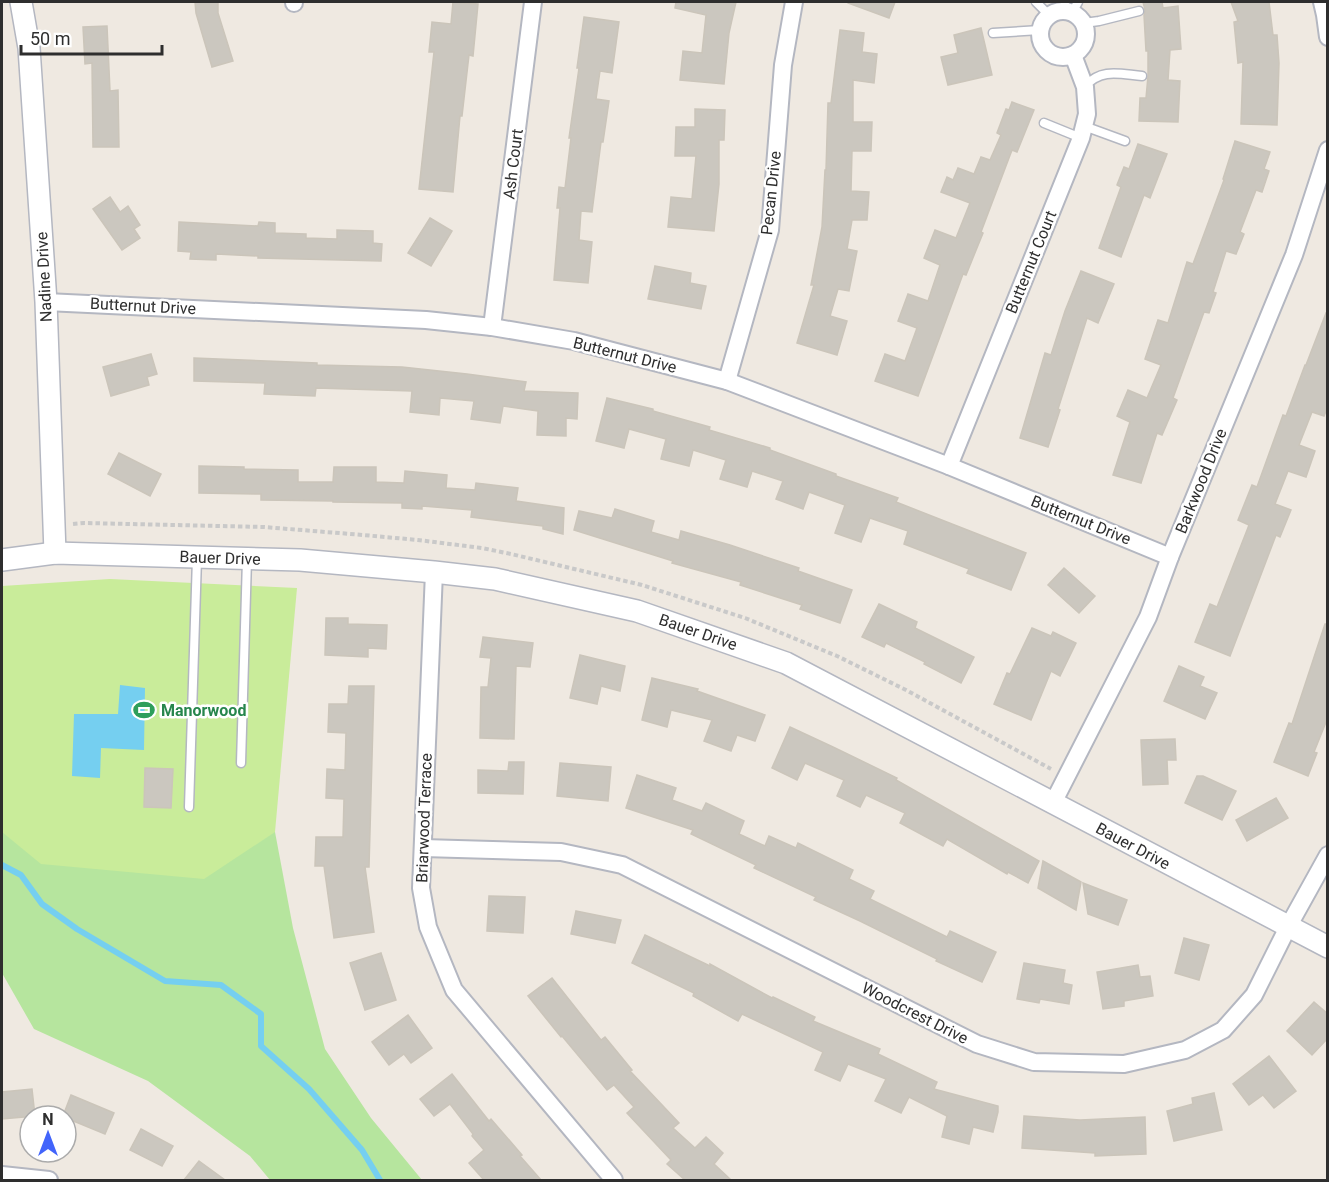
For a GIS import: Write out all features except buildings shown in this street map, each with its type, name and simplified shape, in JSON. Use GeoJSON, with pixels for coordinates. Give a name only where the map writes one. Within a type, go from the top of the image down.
{"type":"FeatureCollection","features":[{"type":"Feature","properties":{"kind":"street","name":"Nadine Drive"},"geometry":{"type":"LineString","coordinates":[[21,2],[29,48],[46,302],[56,553]]}},
{"type":"Feature","properties":{"kind":"street","name":"Ash Court"},"geometry":{"type":"LineString","coordinates":[[492,327],[533,2]]}},
{"type":"Feature","properties":{"kind":"street","name":"Pecan Drive"},"geometry":{"type":"LineString","coordinates":[[727,381],[770,230],[783,65],[794,2]]}},
{"type":"Feature","properties":{"kind":"street"},"geometry":{"type":"LineString","coordinates":[[1322,2],[1328,37]]}},
{"type":"Feature","properties":{"kind":"street"},"geometry":{"type":"LineString","coordinates":[[1069,11],[1086,30],[1084,45],[1073,55],[1056,57],[1048,53],[1043,46],[1040,30],[1043,21],[1069,11]]}},
{"type":"Feature","properties":{"kind":"street","name":"Butternut Court"},"geometry":{"type":"LineString","coordinates":[[948,466],[1082,132],[1087,114],[1085,87],[1073,55]]}},
{"type":"Feature","properties":{"kind":"street","name":"Barkwood Drive"},"geometry":{"type":"LineString","coordinates":[[1053,803],[1148,617],[1170,557],[1294,255],[1328,150]]}},
{"type":"Feature","properties":{"kind":"street","name":"Butternut Drive"},"geometry":{"type":"LineString","coordinates":[[46,302],[426,320],[492,327],[574,341],[727,381],[948,466],[1170,557]]}},
{"type":"Feature","properties":{"kind":"street","name":"Bauer Drive"},"geometry":{"type":"LineString","coordinates":[[2,560],[56,553],[300,560],[495,579],[637,611],[786,663],[1328,947]]}},
{"type":"Feature","properties":{"kind":"street","name":"Briarwood Terrace"},"geometry":{"type":"LineString","coordinates":[[434,572],[421,888],[428,927],[454,990],[614,1180]]}},
{"type":"Feature","properties":{"kind":"street","name":"Woodcrest Drive"},"geometry":{"type":"LineString","coordinates":[[423,848],[561,852],[622,865],[977,1044],[1034,1062],[1124,1064],[1185,1050],[1223,1030],[1254,995],[1328,855]]}},
{"type":"Feature","properties":{"kind":"street"},"geometry":{"type":"LineString","coordinates":[[2,1175],[49,1180]]}},
{"type":"Feature","properties":{"kind":"lane"},"geometry":{"type":"LineString","coordinates":[[1036,2],[1099,21],[1139,11]]}},
{"type":"Feature","properties":{"kind":"lane"},"geometry":{"type":"LineString","coordinates":[[993,33],[1040,30]]}},
{"type":"Feature","properties":{"kind":"lane"},"geometry":{"type":"LineString","coordinates":[[1085,87],[1094,77],[1102,74],[1142,76]]}},
{"type":"Feature","properties":{"kind":"lane"},"geometry":{"type":"LineString","coordinates":[[1044,123],[1125,141]]}},
{"type":"Feature","properties":{"kind":"lane"},"geometry":{"type":"LineString","coordinates":[[189,807],[197,557]]}},
{"type":"Feature","properties":{"kind":"lane"},"geometry":{"type":"LineString","coordinates":[[241,762],[247,559]]}},
{"type":"Feature","properties":{"kind":"green space","name":"Manorwood"},"geometry":{"type":"Polygon","coordinates":[[[110,579],[297,588],[275,832],[204,879],[41,864],[2,832],[2,586],[110,579]]]}},
{"type":"Feature","properties":{"kind":"green space"},"geometry":{"type":"Polygon","coordinates":[[[2,781],[142,837],[275,832],[293,928],[325,1049],[371,1118],[422,1180],[270,1180],[250,1156],[148,1081],[34,1029],[2,973],[2,781]]]}},
{"type":"Feature","properties":{"kind":"water"},"geometry":{"type":"Polygon","coordinates":[[[120,685],[145,688],[144,750],[101,748],[100,778],[72,776],[74,714],[118,714],[120,685]]]}},
{"type":"Feature","properties":{"kind":"waterway"},"geometry":{"type":"LineString","coordinates":[[2,865],[21,875],[42,904],[77,929],[165,981],[221,985],[261,1014],[261,1046],[309,1089],[362,1150],[380,1180]]}},
{"type":"Feature","properties":{"kind":"place","name":"Manorwood"},"geometry":{"type":"Point","coordinates":[144,710]}}]}
